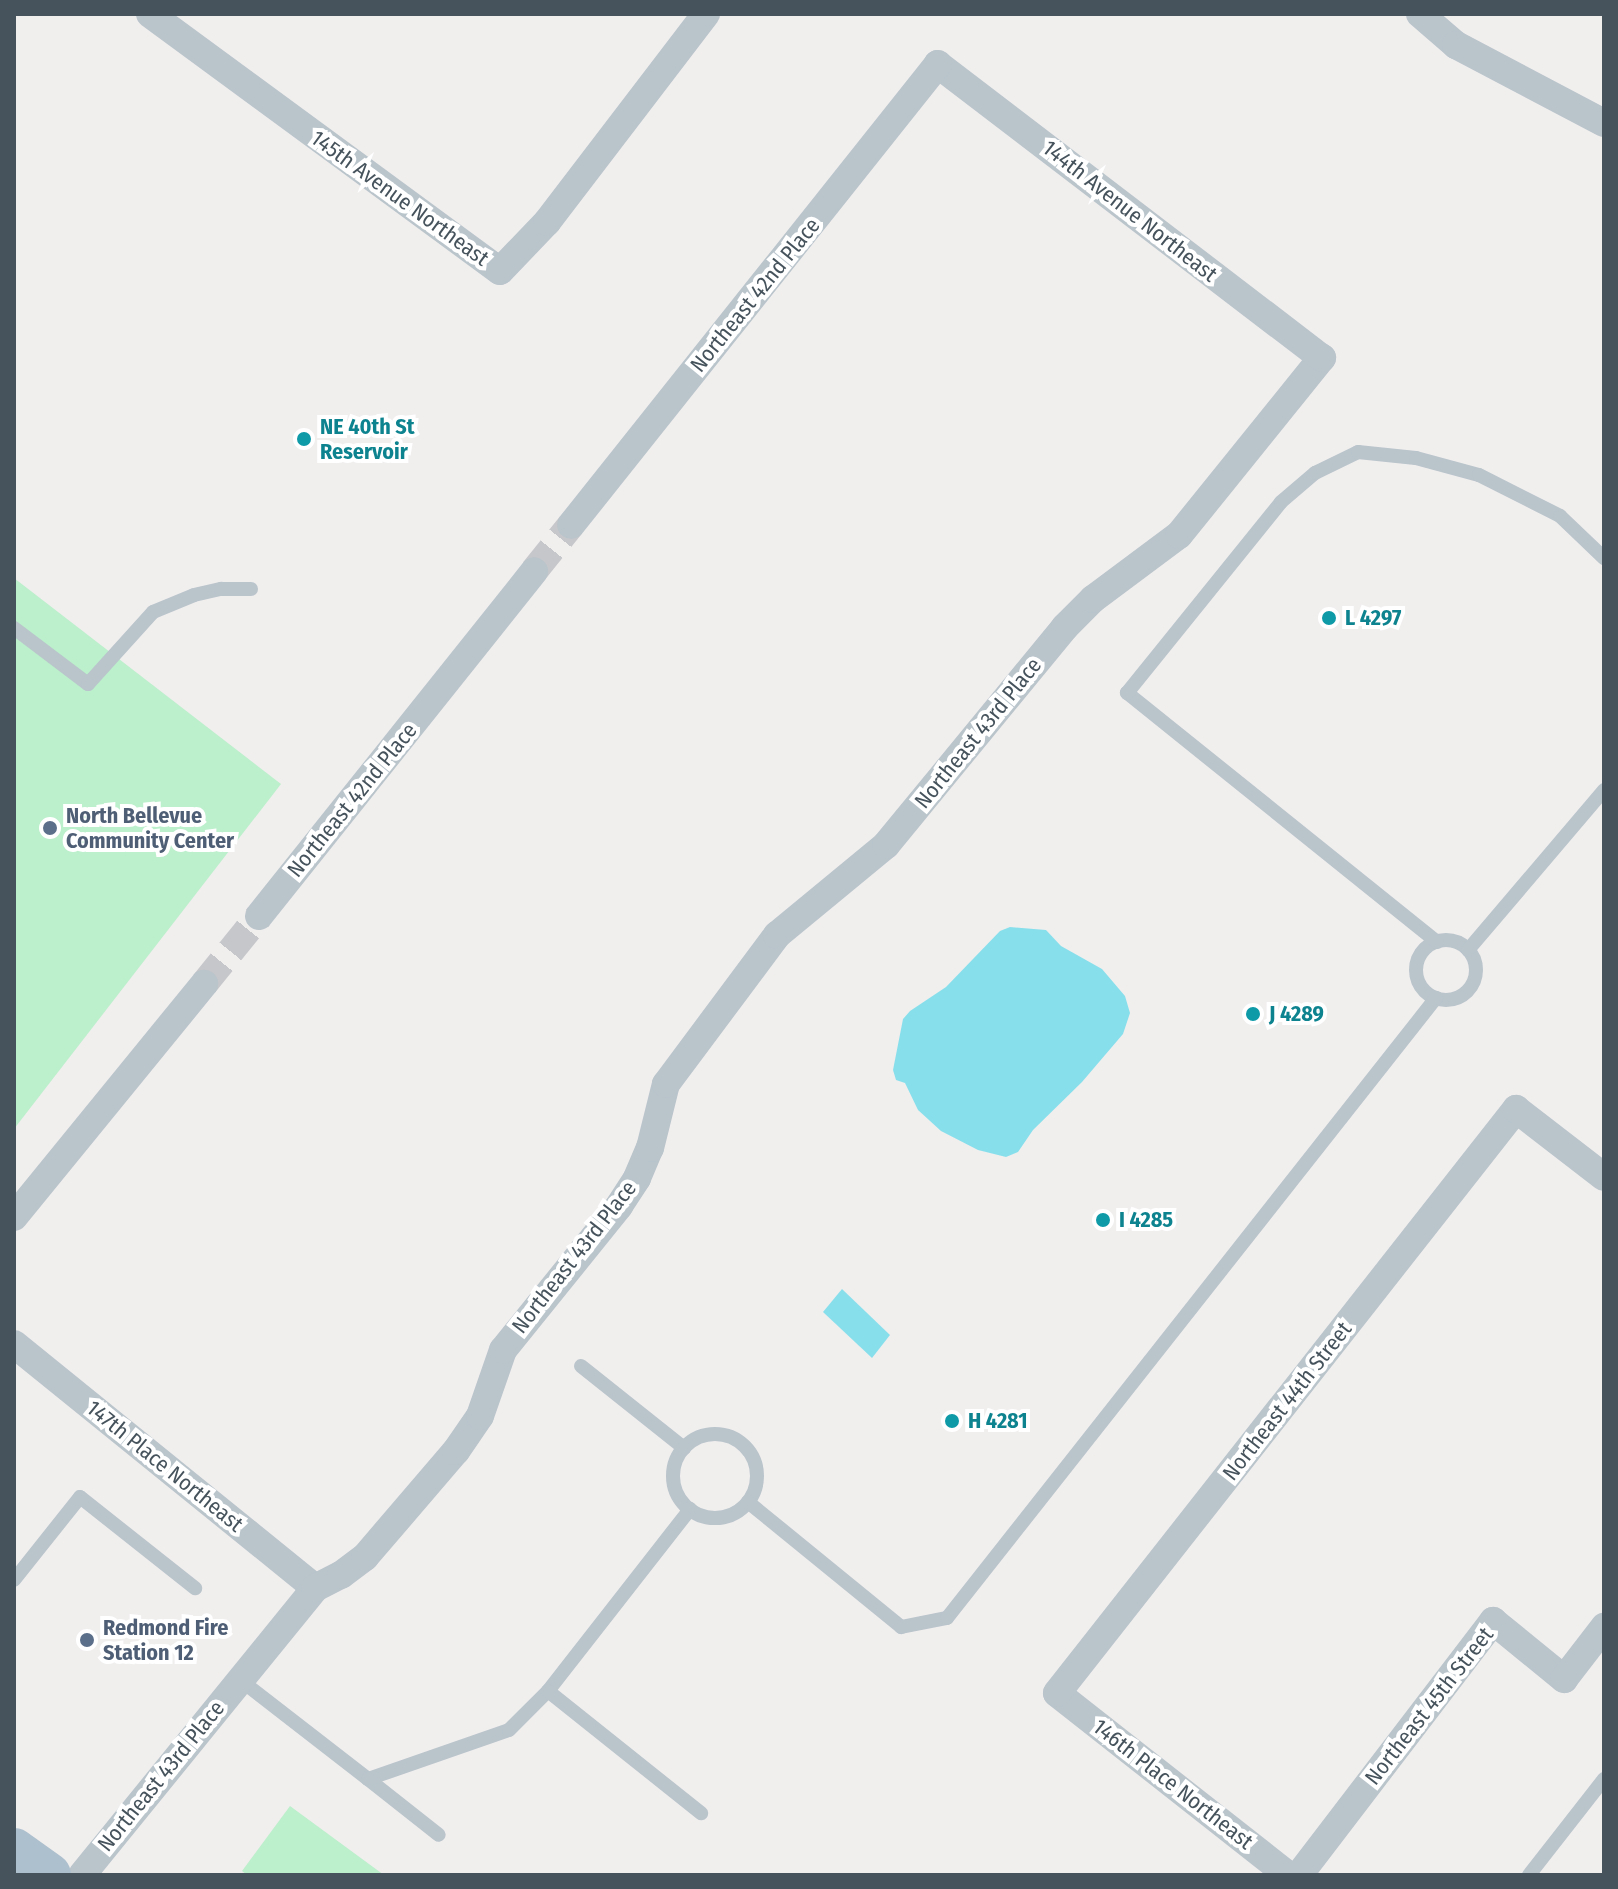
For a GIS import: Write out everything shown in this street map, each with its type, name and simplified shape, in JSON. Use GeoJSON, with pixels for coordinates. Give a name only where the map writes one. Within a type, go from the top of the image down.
{"type":"FeatureCollection","features":[{"type":"Feature","properties":{"kind":"main road"},"geometry":{"type":"LineString","coordinates":[[14,1850],[49,1875]]}},
{"type":"Feature","properties":{"kind":"street","name":"145th Avenue Northeast"},"geometry":{"type":"LineString","coordinates":[[150,14],[500,271],[547,222],[706,14]]}},
{"type":"Feature","properties":{"kind":"street"},"geometry":{"type":"LineString","coordinates":[[1420,14],[1456,45],[1604,123]]}},
{"type":"Feature","properties":{"kind":"street","name":"144th Avenue Northeast"},"geometry":{"type":"LineString","coordinates":[[938,64],[1322,358]]}},
{"type":"Feature","properties":{"kind":"street","name":"Northeast 42nd Place"},"geometry":{"type":"LineString","coordinates":[[571,525],[938,64]]}},
{"type":"Feature","properties":{"kind":"street","name":"Northeast 43rd Place"},"geometry":{"type":"LineString","coordinates":[[82,1875],[315,1588],[341,1575],[365,1557],[480,1416],[503,1350],[619,1206],[637,1178],[650,1148],[666,1084],[777,935],[886,845],[1065,627],[1093,599],[1179,535],[1322,358]]}},
{"type":"Feature","properties":{"kind":"street","name":"Northeast 42nd Place"},"geometry":{"type":"LineString","coordinates":[[259,916],[534,571]]}},
{"type":"Feature","properties":{"kind":"street"},"geometry":{"type":"LineString","coordinates":[[14,1217],[204,984]]}},
{"type":"Feature","properties":{"kind":"street","name":"Northeast 44th Street"},"geometry":{"type":"LineString","coordinates":[[1057,1693],[1516,1109],[1604,1177]]}},
{"type":"Feature","properties":{"kind":"street","name":"147th Place Northeast"},"geometry":{"type":"LineString","coordinates":[[14,1344],[315,1588]]}},
{"type":"Feature","properties":{"kind":"street","name":"Northeast 45th Street"},"geometry":{"type":"LineString","coordinates":[[1299,1875],[1493,1621],[1564,1679],[1604,1627]]}},
{"type":"Feature","properties":{"kind":"street","name":"146th Place Northeast"},"geometry":{"type":"LineString","coordinates":[[1057,1693],[1288,1875]]}},
{"type":"Feature","properties":{"kind":"lane"},"geometry":{"type":"LineString","coordinates":[[1437,942],[1127,693],[1281,502],[1315,473],[1358,452],[1416,458],[1479,475],[1560,516],[1604,558]]}},
{"type":"Feature","properties":{"kind":"lane"},"geometry":{"type":"LineString","coordinates":[[14,628],[88,684],[153,612],[194,595],[221,589],[251,589]]}},
{"type":"Feature","properties":{"kind":"lane"},"geometry":{"type":"LineString","coordinates":[[1468,950],[1604,790]]}},
{"type":"Feature","properties":{"kind":"lane"},"geometry":{"type":"LineString","coordinates":[[1450,940],[1468,950],[1475,969],[1469,988],[1452,999],[1436,998],[1419,983],[1416,965],[1424,949],[1450,940]]}},
{"type":"Feature","properties":{"kind":"lane"},"geometry":{"type":"LineString","coordinates":[[748,1502],[901,1627],[947,1618],[1436,998]]}},
{"type":"Feature","properties":{"kind":"lane"},"geometry":{"type":"LineString","coordinates":[[581,1366],[684,1448]]}},
{"type":"Feature","properties":{"kind":"lane"},"geometry":{"type":"LineString","coordinates":[[718,1434],[743,1445],[757,1468],[757,1482],[748,1502],[733,1515],[719,1518],[705,1517],[690,1509],[676,1490],[673,1476],[675,1463],[684,1448],[705,1435],[718,1434]]}},
{"type":"Feature","properties":{"kind":"lane"},"geometry":{"type":"LineString","coordinates":[[14,1580],[80,1497],[195,1588]]}},
{"type":"Feature","properties":{"kind":"lane"},"geometry":{"type":"LineString","coordinates":[[368,1779],[509,1730],[548,1691],[690,1509]]}},
{"type":"Feature","properties":{"kind":"lane"},"geometry":{"type":"LineString","coordinates":[[239,1679],[439,1835]]}},
{"type":"Feature","properties":{"kind":"lane"},"geometry":{"type":"LineString","coordinates":[[548,1691],[701,1813]]}},
{"type":"Feature","properties":{"kind":"lane"},"geometry":{"type":"LineString","coordinates":[[1529,1875],[1604,1779]]}},
{"type":"Feature","properties":{"kind":"green space"},"geometry":{"type":"Polygon","coordinates":[[[14,578],[281,784],[14,1129],[14,578]]]}},
{"type":"Feature","properties":{"kind":"green space"},"geometry":{"type":"Polygon","coordinates":[[[290,1806],[384,1875],[247,1875],[242,1871],[290,1806]]]}},
{"type":"Feature","properties":{"kind":"water"},"geometry":{"type":"Polygon","coordinates":[[[1010,927],[1046,930],[1061,946],[1102,969],[1125,996],[1130,1013],[1123,1034],[1082,1082],[1033,1130],[1018,1152],[1006,1157],[978,1150],[941,1131],[918,1110],[905,1083],[896,1080],[893,1070],[903,1019],[946,987],[1000,931],[1010,927]]]}},
{"type":"Feature","properties":{"kind":"water"},"geometry":{"type":"Polygon","coordinates":[[[842,1289],[890,1335],[872,1358],[823,1312],[842,1289]]]}},
{"type":"Feature","properties":{"kind":"tunnel"},"geometry":{"type":"LineString","coordinates":[[534,571],[571,525]]}},
{"type":"Feature","properties":{"kind":"tunnel"},"geometry":{"type":"LineString","coordinates":[[204,984],[259,916]]}},
{"type":"Feature","properties":{"kind":"place","name":"NE 40th St Reservoir"},"geometry":{"type":"Point","coordinates":[304,439]}},
{"type":"Feature","properties":{"kind":"place","name":"L 4297"},"geometry":{"type":"Point","coordinates":[1329,618]}},
{"type":"Feature","properties":{"kind":"place","name":"North Bellevue Community Center"},"geometry":{"type":"Point","coordinates":[50,828]}},
{"type":"Feature","properties":{"kind":"place","name":"J 4289"},"geometry":{"type":"Point","coordinates":[1253,1014]}},
{"type":"Feature","properties":{"kind":"place","name":"I 4285"},"geometry":{"type":"Point","coordinates":[1103,1220]}},
{"type":"Feature","properties":{"kind":"place","name":"H 4281"},"geometry":{"type":"Point","coordinates":[952,1421]}},
{"type":"Feature","properties":{"kind":"place","name":"Redmond Fire Station 12"},"geometry":{"type":"Point","coordinates":[87,1640]}}]}
